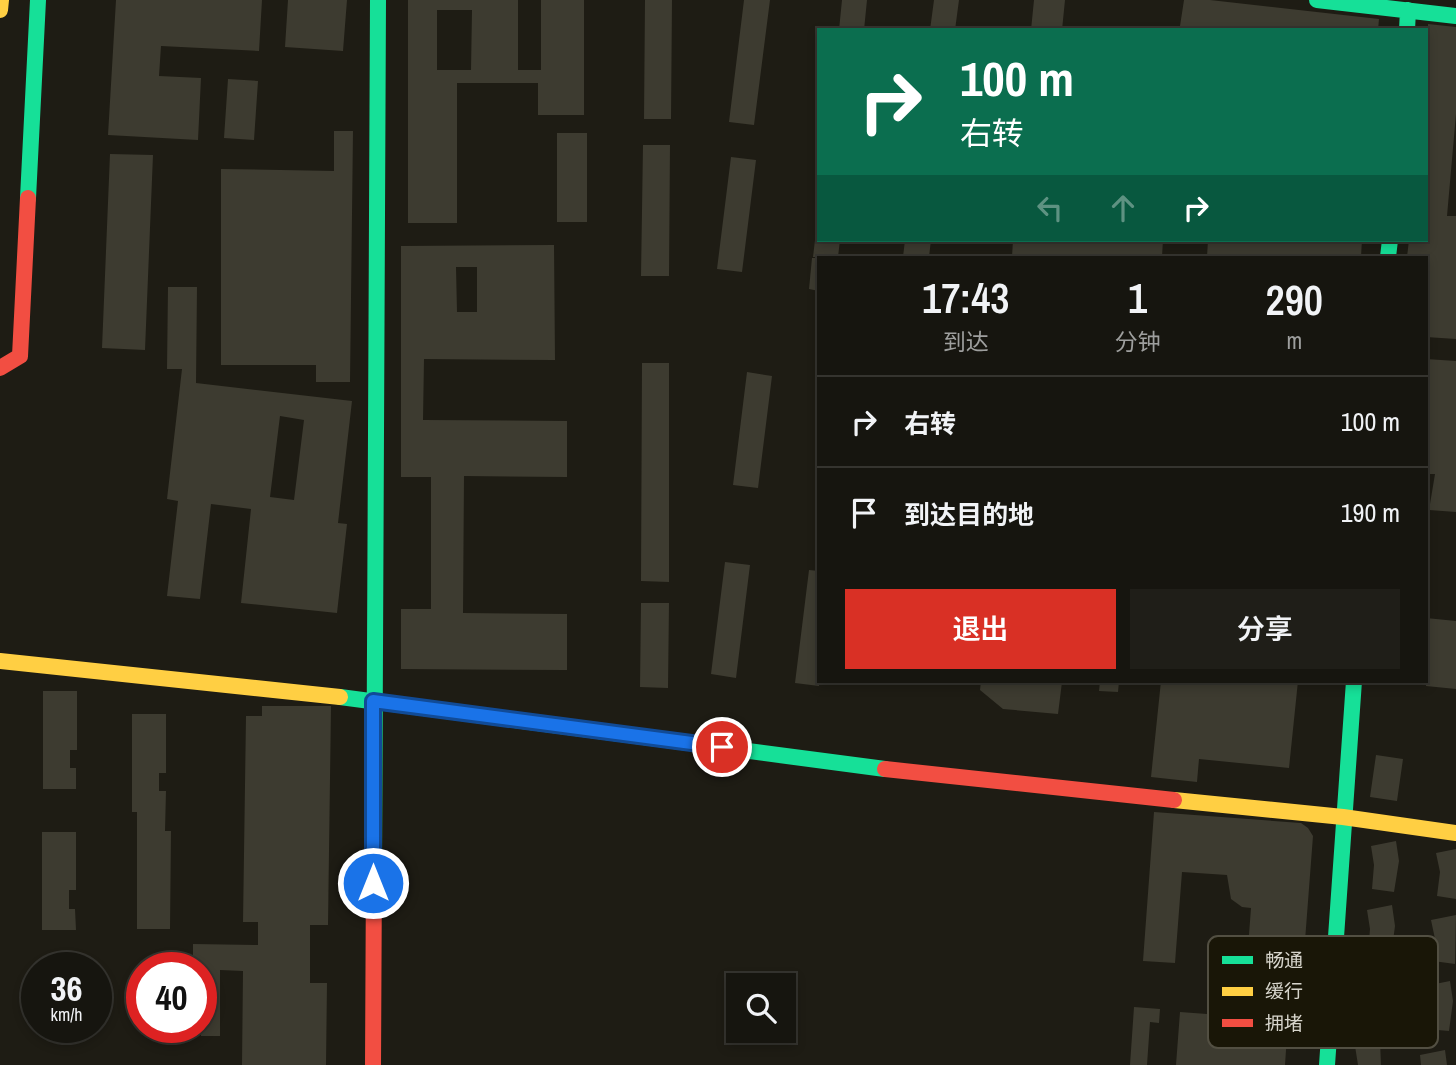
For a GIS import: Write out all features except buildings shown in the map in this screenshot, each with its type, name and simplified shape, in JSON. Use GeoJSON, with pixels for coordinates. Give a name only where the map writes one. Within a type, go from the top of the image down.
{"type":"FeatureCollection","features":[{"type":"Feature","properties":{"kind":"street"},"geometry":{"type":"LineString","coordinates":[[0,10],[1,0]]}},
{"type":"Feature","properties":{"kind":"street"},"geometry":{"type":"LineString","coordinates":[[0,368],[20,356],[38,0]]}},
{"type":"Feature","properties":{"kind":"street"},"geometry":{"type":"LineString","coordinates":[[373,1065],[378,0]]}},
{"type":"Feature","properties":{"kind":"street"},"geometry":{"type":"LineString","coordinates":[[1317,0],[1456,16]]}},
{"type":"Feature","properties":{"kind":"street"},"geometry":{"type":"LineString","coordinates":[[1406,28],[1408,10]]}},
{"type":"Feature","properties":{"kind":"street"},"geometry":{"type":"LineString","coordinates":[[0,661],[373,701],[937,776],[1343,817],[1456,833]]}},
{"type":"Feature","properties":{"kind":"street"},"geometry":{"type":"LineString","coordinates":[[1335,936],[1354,683]]}},
{"type":"Feature","properties":{"kind":"traffic: fast"},"geometry":{"type":"LineString","coordinates":[[28,198],[38,0]]}},
{"type":"Feature","properties":{"kind":"traffic: fast"},"geometry":{"type":"LineString","coordinates":[[374,866],[378,0]]}},
{"type":"Feature","properties":{"kind":"traffic: fast"},"geometry":{"type":"LineString","coordinates":[[1317,0],[1456,16]]}},
{"type":"Feature","properties":{"kind":"traffic: fast"},"geometry":{"type":"LineString","coordinates":[[1407,28],[1408,10]]}},
{"type":"Feature","properties":{"kind":"traffic: fast"},"geometry":{"type":"LineString","coordinates":[[1388,256],[1390,242]]}},
{"type":"Feature","properties":{"kind":"traffic: fast"},"geometry":{"type":"LineString","coordinates":[[1336,936],[1354,683]]}},
{"type":"Feature","properties":{"kind":"traffic: fast"},"geometry":{"type":"LineString","coordinates":[[340,697],[885,769]]}},
{"type":"Feature","properties":{"kind":"traffic: fast"},"geometry":{"type":"LineString","coordinates":[[1327,1065],[1328,1048]]}},
{"type":"Feature","properties":{"kind":"traffic: slow"},"geometry":{"type":"LineString","coordinates":[[0,10],[1,0]]}},
{"type":"Feature","properties":{"kind":"traffic: slow"},"geometry":{"type":"LineString","coordinates":[[0,661],[340,697]]}},
{"type":"Feature","properties":{"kind":"traffic: slow"},"geometry":{"type":"LineString","coordinates":[[1174,800],[1343,817],[1456,833]]}},
{"type":"Feature","properties":{"kind":"traffic: jam"},"geometry":{"type":"LineString","coordinates":[[0,368],[20,356],[28,198]]}},
{"type":"Feature","properties":{"kind":"traffic: jam"},"geometry":{"type":"LineString","coordinates":[[885,769],[1174,800]]}},
{"type":"Feature","properties":{"kind":"traffic: jam"},"geometry":{"type":"LineString","coordinates":[[373,1065],[374,866]]}},
{"type":"Feature","properties":{"kind":"route"},"geometry":{"type":"LineString","coordinates":[[373,883],[373,701],[722,747]]}}]}
